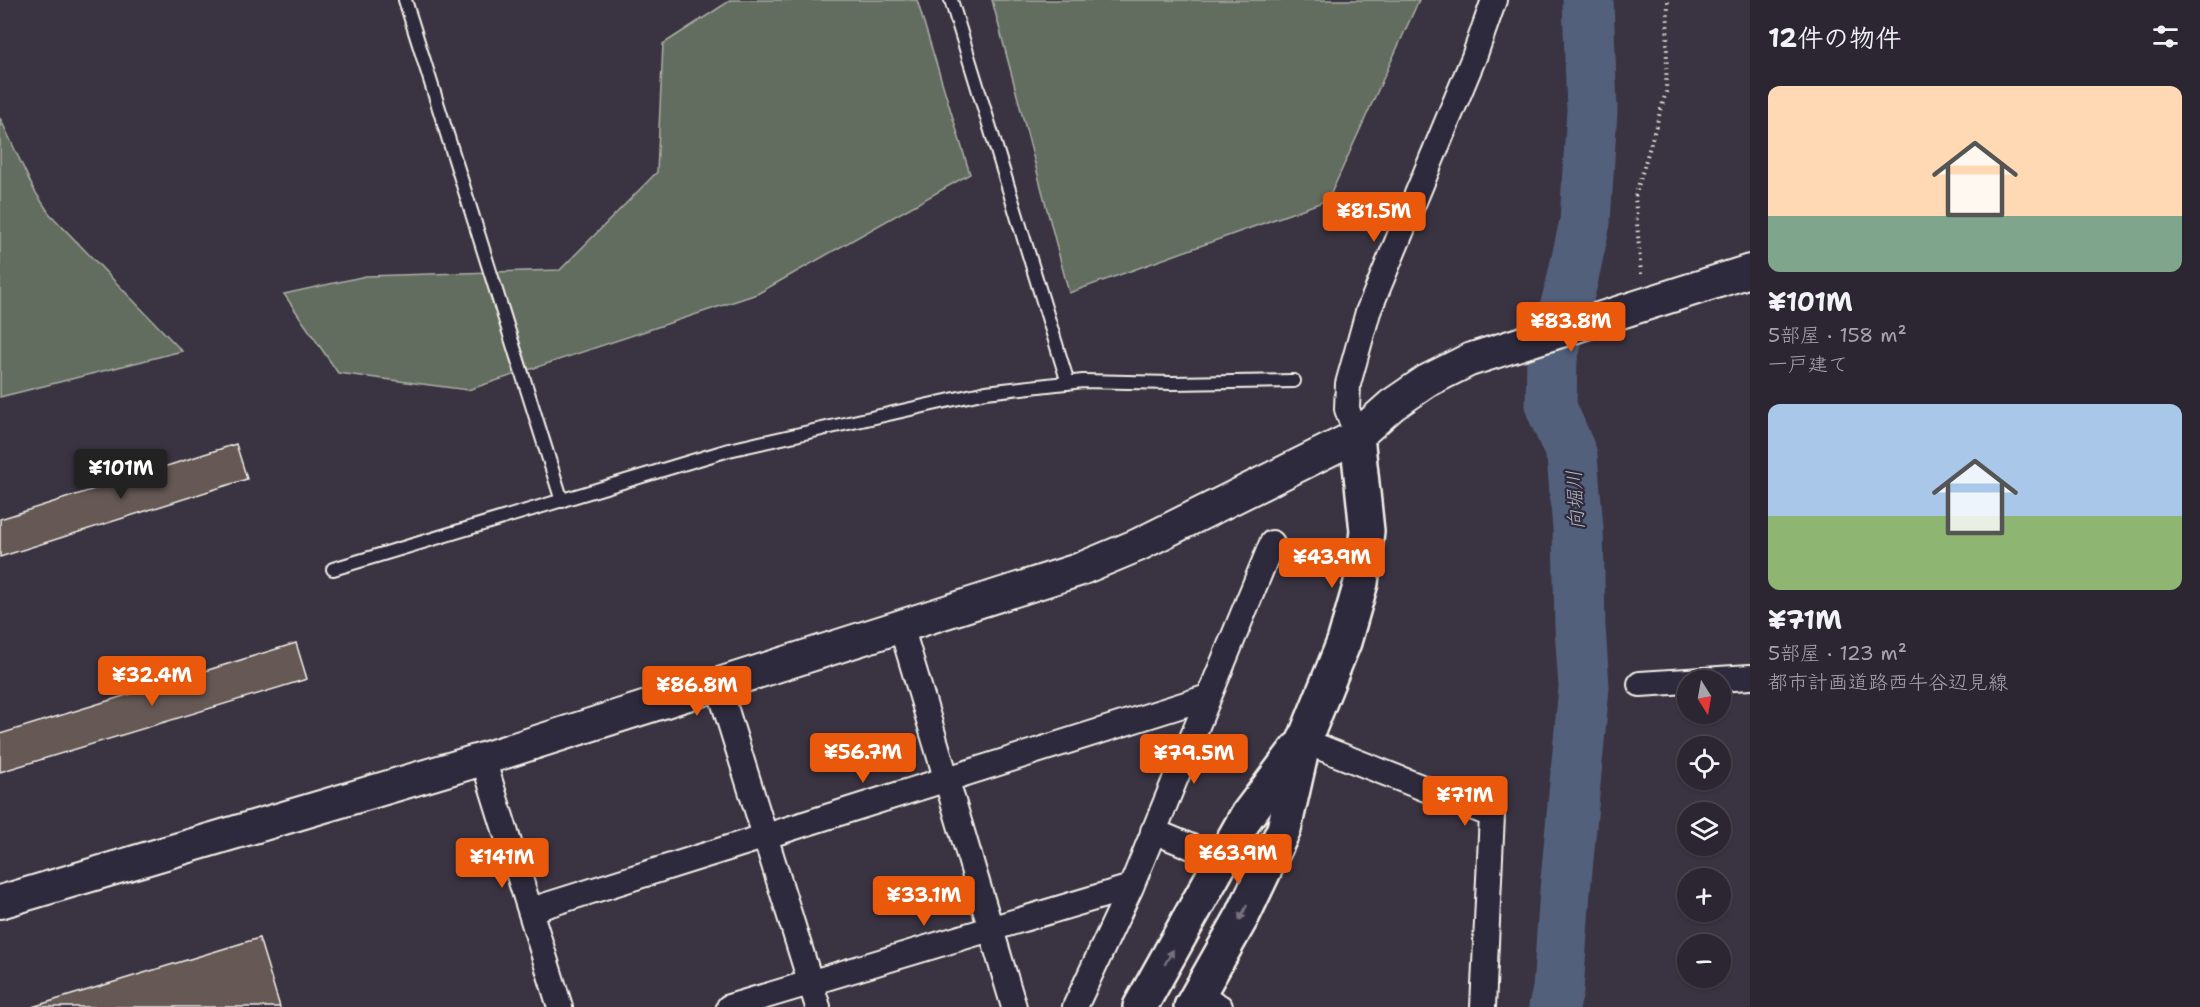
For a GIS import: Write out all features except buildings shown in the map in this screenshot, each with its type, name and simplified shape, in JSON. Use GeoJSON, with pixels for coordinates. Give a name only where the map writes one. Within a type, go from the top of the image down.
{"type":"FeatureCollection","features":[{"type":"Feature","properties":{"kind":"main road"},"geometry":{"type":"LineString","coordinates":[[1204,1003],[1284,829],[1304,741],[1344,642],[1361,583],[1366,531],[1357,436]]}},
{"type":"Feature","properties":{"kind":"main road"},"geometry":{"type":"LineString","coordinates":[[1140,1007],[1246,817],[1304,741]]}},
{"type":"Feature","properties":{"kind":"street"},"geometry":{"type":"LineString","coordinates":[[1357,436],[1347,409],[1348,384],[1368,312],[1474,57],[1494,0]]}},
{"type":"Feature","properties":{"kind":"street"},"geometry":{"type":"LineString","coordinates":[[0,902],[483,759],[1078,570],[1128,550],[1357,436],[1392,405],[1427,381],[1469,360],[1750,271]]}},
{"type":"Feature","properties":{"kind":"street"},"geometry":{"type":"LineString","coordinates":[[1075,1007],[1131,887],[1272,543]]}},
{"type":"Feature","properties":{"kind":"street"},"geometry":{"type":"LineString","coordinates":[[901,626],[1014,1007]]}},
{"type":"Feature","properties":{"kind":"street"},"geometry":{"type":"LineString","coordinates":[[1640,684],[1750,676]]}},
{"type":"Feature","properties":{"kind":"street"},"geometry":{"type":"LineString","coordinates":[[718,684],[818,1007]]}},
{"type":"Feature","properties":{"kind":"street"},"geometry":{"type":"LineString","coordinates":[[531,910],[1208,697]]}},
{"type":"Feature","properties":{"kind":"street"},"geometry":{"type":"LineString","coordinates":[[1304,741],[1492,815],[1484,1007]]}},
{"type":"Feature","properties":{"kind":"street"},"geometry":{"type":"LineString","coordinates":[[483,759],[560,1007]]}},
{"type":"Feature","properties":{"kind":"street"},"geometry":{"type":"LineString","coordinates":[[1153,831],[1223,860]]}},
{"type":"Feature","properties":{"kind":"street"},"geometry":{"type":"LineString","coordinates":[[729,1007],[1131,887]]}},
{"type":"Feature","properties":{"kind":"lane"},"geometry":{"type":"LineString","coordinates":[[405,0],[562,501]]}},
{"type":"Feature","properties":{"kind":"lane"},"geometry":{"type":"LineString","coordinates":[[951,0],[1068,383]]}},
{"type":"Feature","properties":{"kind":"lane"},"geometry":{"type":"LineString","coordinates":[[333,569],[729,450],[986,392],[1068,383],[1294,381]]}},
{"type":"Feature","properties":{"kind":"path"},"geometry":{"type":"LineString","coordinates":[[1643,305],[1635,197],[1666,92],[1668,0]]}},
{"type":"Feature","properties":{"kind":"green space"},"geometry":{"type":"Polygon","coordinates":[[[731,0],[917,0],[970,174],[757,294],[468,390],[338,373],[284,294],[366,276],[560,270],[657,172],[663,44],[731,0]]]}},
{"type":"Feature","properties":{"kind":"green space"},"geometry":{"type":"Polygon","coordinates":[[[992,0],[1419,0],[1328,200],[1069,293],[992,0]]]}},
{"type":"Feature","properties":{"kind":"green space"},"geometry":{"type":"Polygon","coordinates":[[[0,118],[34,190],[49,213],[182,351],[0,397],[0,118]]]}},
{"type":"Feature","properties":{"kind":"waterway","name":"向堀川"},"geometry":{"type":"LineString","coordinates":[[1554,1007],[1558,990],[1584,687],[1578,528],[1572,456],[1551,407],[1552,358],[1585,222],[1592,111],[1588,0]]}}]}
